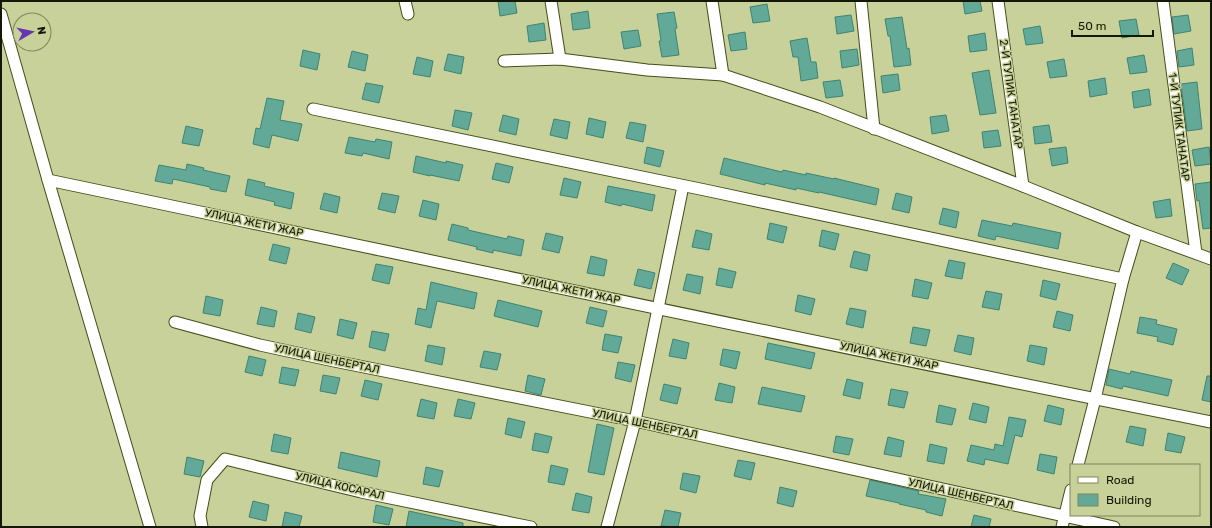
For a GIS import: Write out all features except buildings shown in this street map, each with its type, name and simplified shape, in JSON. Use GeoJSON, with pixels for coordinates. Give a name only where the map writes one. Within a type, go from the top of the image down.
{"type":"FeatureCollection","features":[{"type":"Feature","properties":{"kind":"street"},"geometry":{"type":"LineString","coordinates":[[405,1],[408,14]]}},
{"type":"Feature","properties":{"kind":"street"},"geometry":{"type":"LineString","coordinates":[[551,1],[560,59]]}},
{"type":"Feature","properties":{"kind":"street"},"geometry":{"type":"LineString","coordinates":[[712,1],[723,75]]}},
{"type":"Feature","properties":{"kind":"street"},"geometry":{"type":"LineString","coordinates":[[861,1],[874,129]]}},
{"type":"Feature","properties":{"kind":"street","name":"2-Й ТУПИК ТАНАТАР"},"geometry":{"type":"LineString","coordinates":[[998,1],[1023,186]]}},
{"type":"Feature","properties":{"kind":"street","name":"1-Й ТУПИК ТАНАТАР"},"geometry":{"type":"LineString","coordinates":[[1162,1],[1196,253]]}},
{"type":"Feature","properties":{"kind":"street"},"geometry":{"type":"LineString","coordinates":[[1,14],[150,527]]}},
{"type":"Feature","properties":{"kind":"street"},"geometry":{"type":"LineString","coordinates":[[504,61],[560,59],[647,70],[723,75],[820,107],[1137,232],[1211,259]]}},
{"type":"Feature","properties":{"kind":"street"},"geometry":{"type":"LineString","coordinates":[[313,109],[1122,279]]}},
{"type":"Feature","properties":{"kind":"street","name":"УЛИЦА ЖЕТИ ЖАР"},"geometry":{"type":"LineString","coordinates":[[48,180],[1211,422]]}},
{"type":"Feature","properties":{"kind":"street"},"geometry":{"type":"LineString","coordinates":[[607,527],[635,421],[683,186]]}},
{"type":"Feature","properties":{"kind":"street"},"geometry":{"type":"LineString","coordinates":[[1078,464],[1095,399],[1122,279],[1137,232]]}},
{"type":"Feature","properties":{"kind":"street","name":"УЛИЦА ШЕНБЕРТАЛ"},"geometry":{"type":"LineString","coordinates":[[175,322],[260,345],[334,362],[635,421],[1063,522],[1114,527]]}},
{"type":"Feature","properties":{"kind":"street","name":"УЛИЦА КОСАРАЛ"},"geometry":{"type":"LineString","coordinates":[[202,527],[200,516],[207,480],[225,458],[361,492],[531,527]]}},
{"type":"Feature","properties":{"kind":"street"},"geometry":{"type":"LineString","coordinates":[[1063,522],[1070,494]]}}]}
